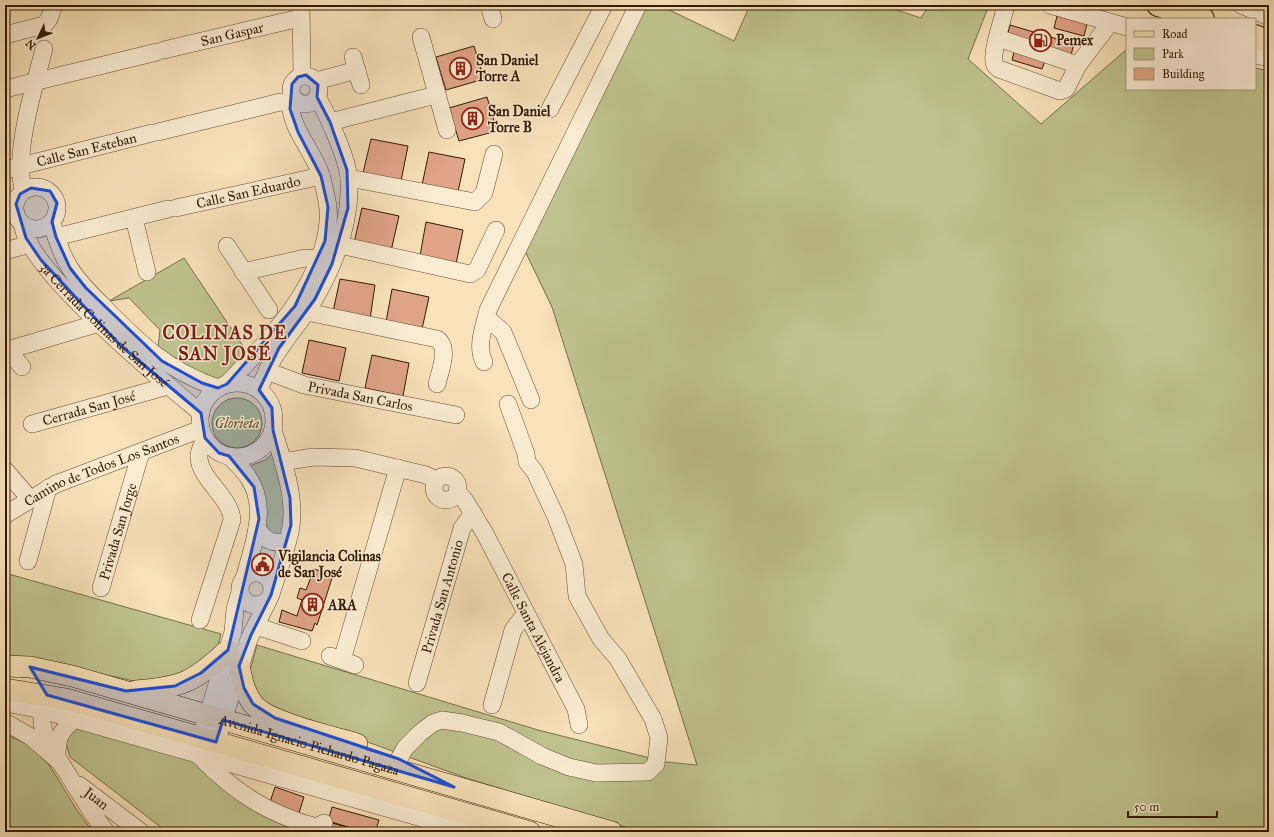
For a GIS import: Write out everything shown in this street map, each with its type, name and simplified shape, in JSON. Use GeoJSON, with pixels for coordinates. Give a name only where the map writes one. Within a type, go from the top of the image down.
{"type":"FeatureCollection","features":[{"type":"Feature","properties":{"kind":"highway"},"geometry":{"type":"LineString","coordinates":[[1158,5],[1200,18]]}},
{"type":"Feature","properties":{"kind":"highway"},"geometry":{"type":"LineString","coordinates":[[1256,36],[1269,42]]}},
{"type":"Feature","properties":{"kind":"main road"},"geometry":{"type":"LineString","coordinates":[[126,691],[154,689],[184,683],[206,670],[234,658],[244,688],[254,704],[260,710],[275,718],[399,759],[454,786]]}},
{"type":"Feature","properties":{"kind":"main road","name":"Avenida Ignacio Pichardo Pagaza"},"geometry":{"type":"LineString","coordinates":[[5,666],[30,667],[72,676],[612,832]]}},
{"type":"Feature","properties":{"kind":"main road"},"geometry":{"type":"LineString","coordinates":[[30,667],[44,702],[72,676]]}},
{"type":"Feature","properties":{"kind":"main road","name":"Avenida Ignacio Pichardo Pagaza"},"geometry":{"type":"LineString","coordinates":[[5,688],[44,702],[530,832]]}},
{"type":"Feature","properties":{"kind":"street"},"geometry":{"type":"LineString","coordinates":[[5,35],[44,25],[49,19],[54,5]]}},
{"type":"Feature","properties":{"kind":"street"},"geometry":{"type":"LineString","coordinates":[[550,110],[604,5]]}},
{"type":"Feature","properties":{"kind":"street"},"geometry":{"type":"LineString","coordinates":[[484,362],[481,355],[480,342],[488,310],[638,5]]}},
{"type":"Feature","properties":{"kind":"street"},"geometry":{"type":"LineString","coordinates":[[1006,5],[994,62],[997,68],[1057,91],[1066,89],[1078,65],[1110,23]]}},
{"type":"Feature","properties":{"kind":"street"},"geometry":{"type":"LineString","coordinates":[[1050,5],[1126,27]]}},
{"type":"Feature","properties":{"kind":"street"},"geometry":{"type":"LineString","coordinates":[[1241,5],[1269,17]]}},
{"type":"Feature","properties":{"kind":"street"},"geometry":{"type":"LineString","coordinates":[[200,620],[232,520],[230,509],[201,466],[199,457],[202,427],[208,396],[222,386],[307,312],[315,299],[340,245],[348,208],[349,185],[330,122],[312,85],[301,12]]}},
{"type":"Feature","properties":{"kind":"street","name":"San Gaspar"},"geometry":{"type":"LineString","coordinates":[[5,89],[36,80],[160,51],[301,12]]}},
{"type":"Feature","properties":{"kind":"street"},"geometry":{"type":"LineString","coordinates":[[421,37],[447,130]]}},
{"type":"Feature","properties":{"kind":"street"},"geometry":{"type":"LineString","coordinates":[[998,38],[1078,65]]}},
{"type":"Feature","properties":{"kind":"street"},"geometry":{"type":"LineString","coordinates":[[24,191],[20,175],[13,168],[25,131],[44,49]]}},
{"type":"Feature","properties":{"kind":"street"},"geometry":{"type":"LineString","coordinates":[[1256,55],[1269,58]]}},
{"type":"Feature","properties":{"kind":"street"},"geometry":{"type":"LineString","coordinates":[[259,390],[283,332],[319,259],[325,241],[328,221],[326,194],[321,176],[317,164],[295,126],[290,89],[294,80],[312,85],[357,71]]}},
{"type":"Feature","properties":{"kind":"street","name":"Calle San Esteban"},"geometry":{"type":"LineString","coordinates":[[13,168],[280,102],[291,100],[305,104],[310,103],[312,85]]}},
{"type":"Feature","properties":{"kind":"street"},"geometry":{"type":"LineString","coordinates":[[330,122],[436,95]]}},
{"type":"Feature","properties":{"kind":"street"},"geometry":{"type":"LineString","coordinates":[[326,194],[349,185],[476,202],[484,194],[494,154]]}},
{"type":"Feature","properties":{"kind":"street","name":"Calle San Eduardo"},"geometry":{"type":"LineString","coordinates":[[54,230],[134,218],[172,208],[321,176]]}},
{"type":"Feature","properties":{"kind":"street"},"geometry":{"type":"LineString","coordinates":[[37,187],[50,192],[57,203],[54,230],[46,227],[38,229],[23,224],[15,210],[17,199],[24,191],[37,187]]}},
{"type":"Feature","properties":{"kind":"street"},"geometry":{"type":"LineString","coordinates":[[134,218],[147,272]]}},
{"type":"Feature","properties":{"kind":"street","name":"3a Cerrada Colinas de San José"},"geometry":{"type":"LineString","coordinates":[[23,224],[23,230],[30,244],[41,260],[99,324],[136,359],[168,386],[202,427]]}},
{"type":"Feature","properties":{"kind":"street","name":"3a Cerrada Colinas de San José"},"geometry":{"type":"LineString","coordinates":[[54,230],[63,255],[76,277],[131,335],[162,361],[178,371],[222,386]]}},
{"type":"Feature","properties":{"kind":"street"},"geometry":{"type":"LineString","coordinates":[[340,245],[470,274],[477,270],[496,230]]}},
{"type":"Feature","properties":{"kind":"street"},"geometry":{"type":"LineString","coordinates":[[5,251],[30,244]]}},
{"type":"Feature","properties":{"kind":"street"},"geometry":{"type":"LineString","coordinates":[[227,246],[269,310]]}},
{"type":"Feature","properties":{"kind":"street"},"geometry":{"type":"LineString","coordinates":[[243,272],[305,258],[319,259]]}},
{"type":"Feature","properties":{"kind":"street"},"geometry":{"type":"LineString","coordinates":[[307,312],[437,339],[442,343],[444,349],[437,384]]}},
{"type":"Feature","properties":{"kind":"street"},"geometry":{"type":"LineString","coordinates":[[487,318],[502,332],[506,339],[531,400]]}},
{"type":"Feature","properties":{"kind":"street"},"geometry":{"type":"LineString","coordinates":[[22,368],[6,349],[99,324]]}},
{"type":"Feature","properties":{"kind":"street","name":"Privada San Carlos"},"geometry":{"type":"LineString","coordinates":[[267,371],[304,385],[456,415]]}},
{"type":"Feature","properties":{"kind":"street"},"geometry":{"type":"LineString","coordinates":[[222,386],[244,384],[259,390],[267,398],[272,408],[274,419],[273,430],[261,449],[251,455],[240,457],[229,456]]}},
{"type":"Feature","properties":{"kind":"street","name":"Cerrada San José"},"geometry":{"type":"LineString","coordinates":[[32,424],[168,386]]}},
{"type":"Feature","properties":{"kind":"street"},"geometry":{"type":"LineString","coordinates":[[399,759],[405,748],[420,733],[434,723],[442,720],[500,732],[542,756],[569,767],[596,773],[648,772],[656,764],[659,745],[657,729],[646,706],[618,659],[601,639],[578,596],[574,564],[553,510],[535,472],[527,462],[526,454],[508,404]]}},
{"type":"Feature","properties":{"kind":"street"},"geometry":{"type":"LineString","coordinates":[[202,427],[211,446],[229,456],[254,486],[259,511],[257,527],[235,609],[233,632],[234,658],[216,718],[205,744],[247,798],[269,810],[294,820],[316,827],[324,823]]}},
{"type":"Feature","properties":{"kind":"street","name":"Camino de Todos Los Santos"},"geometry":{"type":"LineString","coordinates":[[5,515],[48,488],[202,427]]}},
{"type":"Feature","properties":{"kind":"street"},"geometry":{"type":"LineString","coordinates":[[234,658],[249,639],[271,594],[287,541],[291,518],[290,498],[283,462],[273,430]]}},
{"type":"Feature","properties":{"kind":"street","name":"Privada San Jorge"},"geometry":{"type":"LineString","coordinates":[[103,588],[141,452]]}},
{"type":"Feature","properties":{"kind":"street"},"geometry":{"type":"LineString","coordinates":[[283,462],[313,457],[355,458],[398,468],[342,660]]}},
{"type":"Feature","properties":{"kind":"street","name":"Calle Santa Alejandra"},"geometry":{"type":"LineString","coordinates":[[398,468],[426,475],[436,480],[443,476],[450,476],[457,485],[457,492],[473,513],[484,532],[576,709],[579,725]]}},
{"type":"Feature","properties":{"kind":"street"},"geometry":{"type":"LineString","coordinates":[[5,470],[30,499]]}},
{"type":"Feature","properties":{"kind":"street"},"geometry":{"type":"LineString","coordinates":[[28,561],[48,488]]}},
{"type":"Feature","properties":{"kind":"street","name":"Privada San Antonio"},"geometry":{"type":"LineString","coordinates":[[417,683],[462,528],[473,513]]}},
{"type":"Feature","properties":{"kind":"street"},"geometry":{"type":"LineString","coordinates":[[257,527],[260,533],[269,541],[275,543],[287,541]]}},
{"type":"Feature","properties":{"kind":"street"},"geometry":{"type":"LineString","coordinates":[[257,573],[263,574],[271,582],[271,594],[265,604],[252,606],[242,598],[242,584],[257,573]]}},
{"type":"Feature","properties":{"kind":"street"},"geometry":{"type":"LineString","coordinates":[[492,705],[513,630],[526,613]]}},
{"type":"Feature","properties":{"kind":"street"},"geometry":{"type":"LineString","coordinates":[[256,626],[302,641]]}},
{"type":"Feature","properties":{"kind":"street"},"geometry":{"type":"LineString","coordinates":[[44,702],[41,718],[43,731],[70,779],[106,832]]}},
{"type":"Feature","properties":{"kind":"street","name":"Avenida Ignacio Pichardo Pagaza"},"geometry":{"type":"LineString","coordinates":[[5,703],[44,702],[75,719],[205,744],[254,769],[446,828],[471,832]]}},
{"type":"Feature","properties":{"kind":"street"},"geometry":{"type":"LineString","coordinates":[[59,760],[58,742],[61,733],[75,719]]}},
{"type":"Feature","properties":{"kind":"street"},"geometry":{"type":"LineString","coordinates":[[5,722],[31,737],[59,760]]}},
{"type":"Feature","properties":{"kind":"street"},"geometry":{"type":"LineString","coordinates":[[247,798],[244,789],[244,781],[246,776],[254,769]]}},
{"type":"Feature","properties":{"kind":"street","name":"Juan"},"geometry":{"type":"LineString","coordinates":[[70,779],[141,832]]}},
{"type":"Feature","properties":{"kind":"highlighted area"},"geometry":{"type":"Polygon","coordinates":[[[306,75],[318,85],[317,97],[330,122],[347,170],[348,208],[332,264],[315,299],[279,348],[259,390],[272,408],[273,430],[290,498],[291,525],[271,595],[251,635],[239,666],[244,688],[253,704],[275,718],[399,759],[454,787],[223,720],[216,742],[47,695],[30,667],[126,691],[175,686],[201,673],[228,650],[259,519],[254,487],[229,456],[219,453],[205,438],[201,413],[120,345],[41,260],[26,238],[16,204],[20,194],[31,188],[50,191],[57,203],[52,222],[56,237],[70,268],[86,288],[162,361],[202,383],[218,388],[227,384],[295,306],[325,241],[328,207],[321,176],[298,132],[290,109],[292,84],[298,77],[306,75]]]}},
{"type":"Feature","properties":{"kind":"green space"},"geometry":{"type":"Polygon","coordinates":[[[647,5],[659,5],[734,41],[750,5],[881,5],[921,18],[929,5],[989,5],[968,59],[1041,124],[1126,50],[1126,90],[1256,90],[1256,68],[1269,71],[1269,832],[641,832],[466,778],[261,703],[248,678],[257,645],[538,730],[666,762],[697,765],[552,307],[525,251],[647,5]]]}},
{"type":"Feature","properties":{"kind":"green space"},"geometry":{"type":"Polygon","coordinates":[[[184,258],[249,355],[226,378],[214,383],[158,347],[160,330],[129,298],[109,301],[184,258]]]}},
{"type":"Feature","properties":{"kind":"green space","name":"Glorieta"},"geometry":{"type":"Polygon","coordinates":[[[242,398],[247,399],[255,405],[261,413],[261,433],[255,441],[247,447],[232,448],[227,447],[219,441],[213,433],[212,418],[213,413],[219,405],[227,399],[242,398]]]}},
{"type":"Feature","properties":{"kind":"green space"},"geometry":{"type":"Polygon","coordinates":[[[275,451],[283,491],[285,530],[283,536],[268,538],[247,467],[265,460],[275,451]]]}},
{"type":"Feature","properties":{"kind":"green space"},"geometry":{"type":"Polygon","coordinates":[[[5,573],[221,634],[218,647],[198,670],[143,683],[79,669],[5,657],[5,573]]]}},
{"type":"Feature","properties":{"kind":"green space"},"geometry":{"type":"Polygon","coordinates":[[[80,726],[195,761],[320,832],[167,832],[70,757],[65,739],[80,726]]]}},
{"type":"Feature","properties":{"kind":"green space"},"geometry":{"type":"Polygon","coordinates":[[[5,734],[29,745],[50,766],[75,807],[93,832],[5,832],[5,734]]]}},
{"type":"Feature","properties":{"kind":"building","name":"Pemex"},"geometry":{"type":"Polygon","coordinates":[[[1057,16],[1087,24],[1084,36],[1054,28],[1057,16]]]}},
{"type":"Feature","properties":{"kind":"building","name":"Pemex"},"geometry":{"type":"Polygon","coordinates":[[[1010,25],[1074,44],[1071,55],[1007,36],[1010,25]]]}},
{"type":"Feature","properties":{"kind":"building","name":"San Daniel Torre A"},"geometry":{"type":"Polygon","coordinates":[[[474,46],[484,79],[446,90],[436,57],[474,46]]]}},
{"type":"Feature","properties":{"kind":"building","name":"Pemex"},"geometry":{"type":"Polygon","coordinates":[[[1014,52],[1045,61],[1042,69],[1012,60],[1014,52]]]}},
{"type":"Feature","properties":{"kind":"building","name":"San Daniel Torre B"},"geometry":{"type":"Polygon","coordinates":[[[487,97],[497,131],[459,141],[449,108],[487,97]]]}},
{"type":"Feature","properties":{"kind":"building"},"geometry":{"type":"Polygon","coordinates":[[[371,139],[408,146],[401,181],[363,173],[371,139]]]}},
{"type":"Feature","properties":{"kind":"building"},"geometry":{"type":"Polygon","coordinates":[[[429,152],[465,159],[458,192],[422,185],[429,152]]]}},
{"type":"Feature","properties":{"kind":"building"},"geometry":{"type":"Polygon","coordinates":[[[362,208],[399,216],[391,251],[354,243],[362,208]]]}},
{"type":"Feature","properties":{"kind":"building"},"geometry":{"type":"Polygon","coordinates":[[[426,222],[463,230],[456,264],[420,256],[426,222]]]}},
{"type":"Feature","properties":{"kind":"building"},"geometry":{"type":"Polygon","coordinates":[[[340,279],[375,285],[370,319],[333,312],[340,279]]]}},
{"type":"Feature","properties":{"kind":"building"},"geometry":{"type":"Polygon","coordinates":[[[392,289],[429,297],[422,329],[386,322],[392,289]]]}},
{"type":"Feature","properties":{"kind":"building"},"geometry":{"type":"Polygon","coordinates":[[[309,340],[346,348],[339,381],[302,373],[309,340]]]}},
{"type":"Feature","properties":{"kind":"building"},"geometry":{"type":"Polygon","coordinates":[[[372,355],[409,363],[403,396],[365,388],[372,355]]]}},
{"type":"Feature","properties":{"kind":"building","name":"ARA"},"geometry":{"type":"Polygon","coordinates":[[[314,569],[333,575],[317,625],[315,623],[312,631],[279,622],[282,610],[297,616],[302,600],[297,598],[300,588],[306,590],[314,569]]]}},
{"type":"Feature","properties":{"kind":"building"},"geometry":{"type":"Polygon","coordinates":[[[275,787],[304,797],[297,819],[268,808],[275,787]]]}},
{"type":"Feature","properties":{"kind":"building"},"geometry":{"type":"Polygon","coordinates":[[[332,807],[379,820],[375,832],[365,832],[328,822],[332,807]]]}},
{"type":"Feature","properties":{"kind":"building"},"geometry":{"type":"Polygon","coordinates":[[[328,821],[365,832],[325,832],[328,821]]]}},
{"type":"Feature","properties":{"kind":"place","name":"Pemex"},"geometry":{"type":"Point","coordinates":[1040,40]}},
{"type":"Feature","properties":{"kind":"place","name":"San Daniel Torre A"},"geometry":{"type":"Point","coordinates":[460,68]}},
{"type":"Feature","properties":{"kind":"place","name":"San Daniel Torre B"},"geometry":{"type":"Point","coordinates":[473,119]}},
{"type":"Feature","properties":{"kind":"place","name":"Vigilancia Colinas de San José"},"geometry":{"type":"Point","coordinates":[262,564]}},
{"type":"Feature","properties":{"kind":"place","name":"ARA"},"geometry":{"type":"Point","coordinates":[312,605]}},
{"type":"Feature","properties":{"kind":"district","name":"COLINAS DE SAN JOSÉ"},"geometry":{"type":"Point","coordinates":[225,343]}}]}
